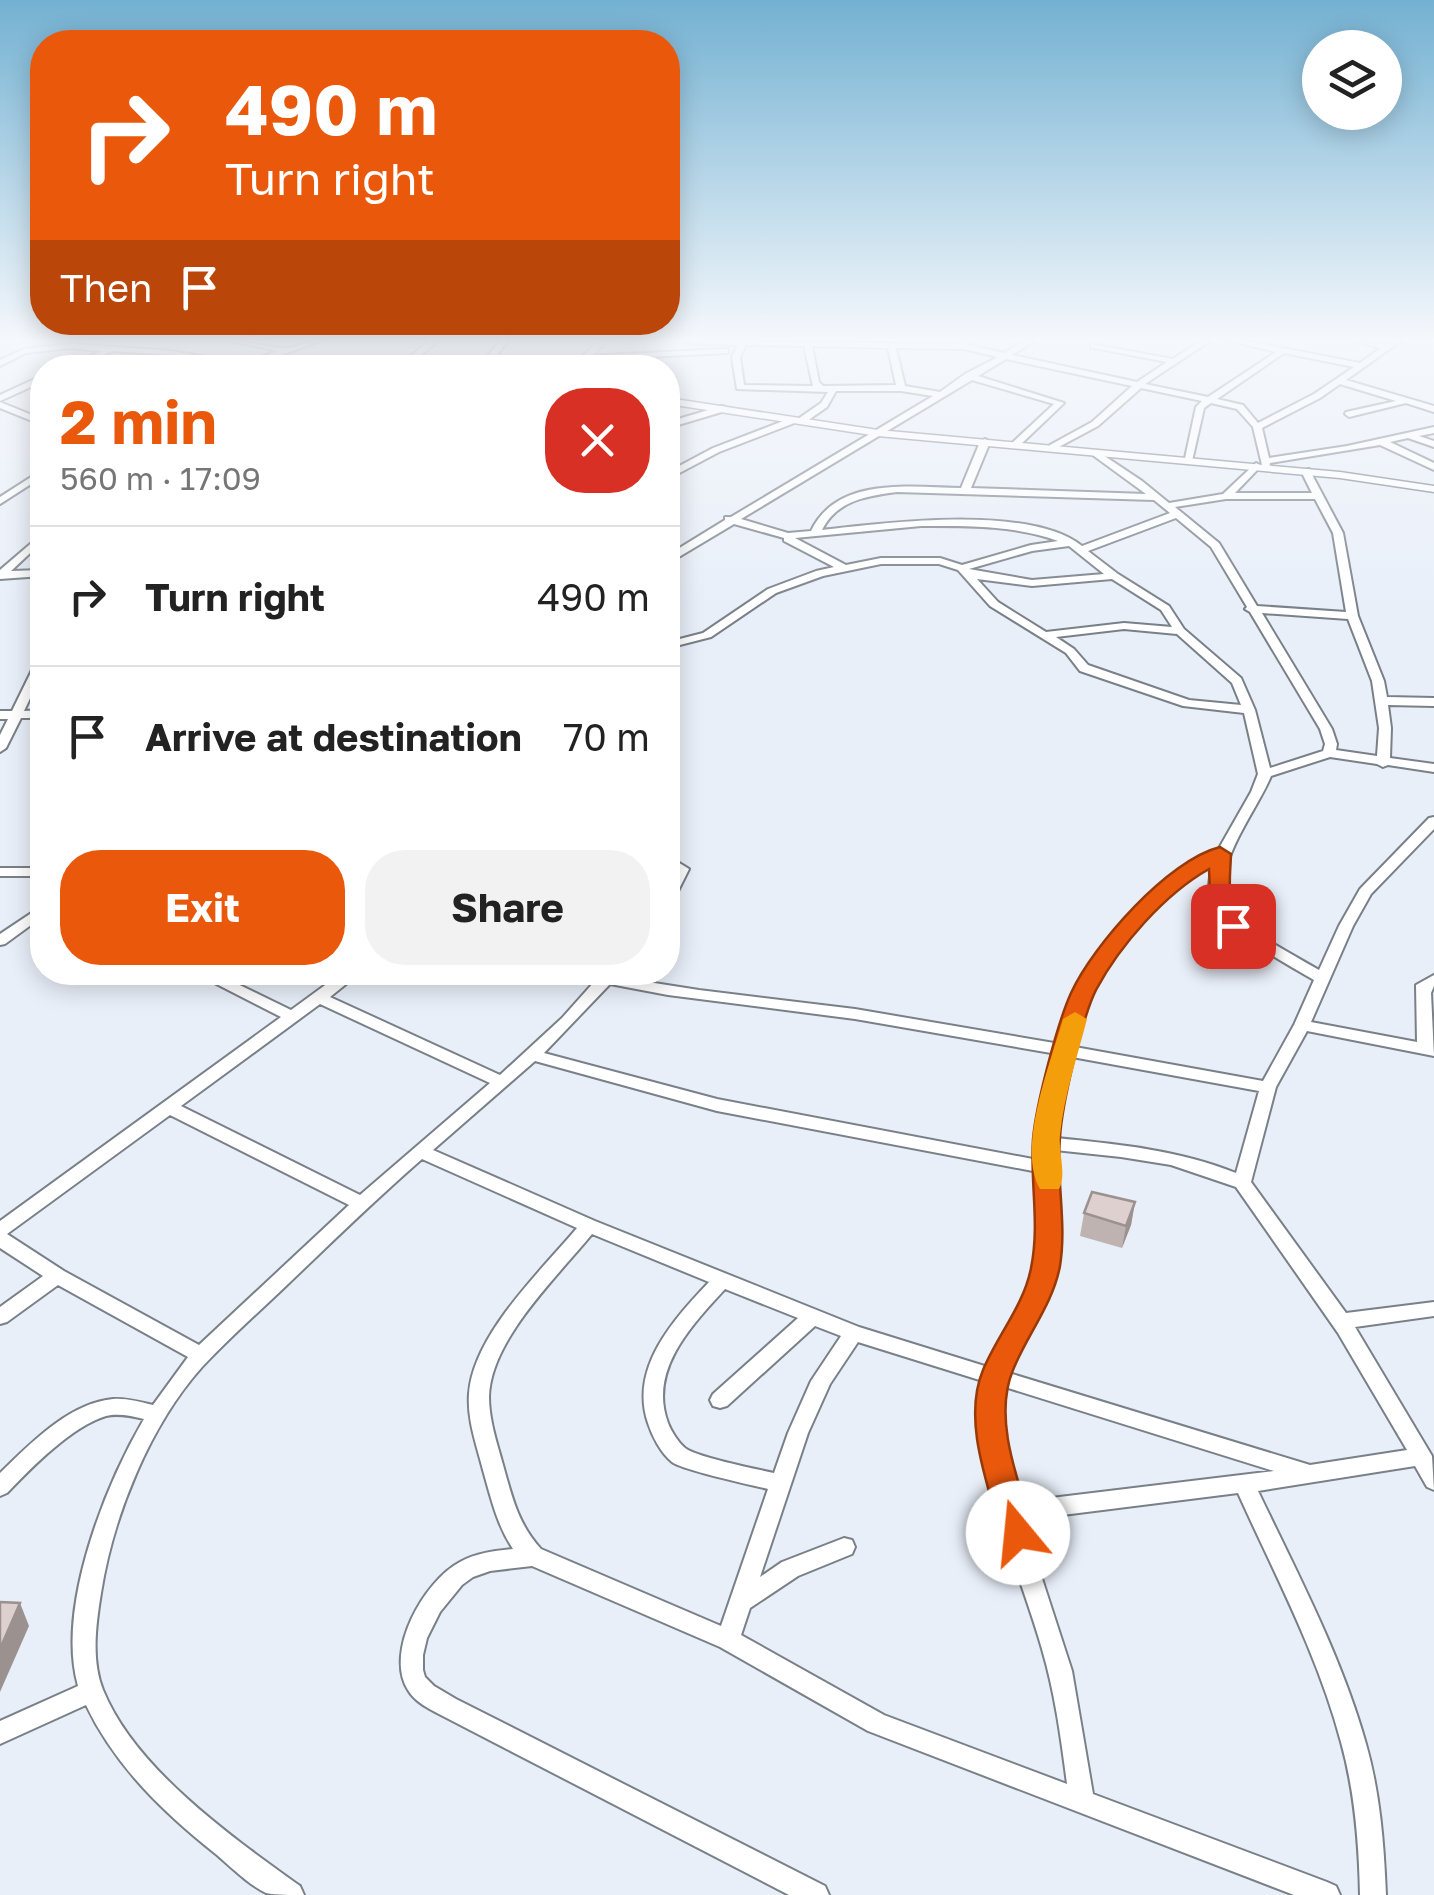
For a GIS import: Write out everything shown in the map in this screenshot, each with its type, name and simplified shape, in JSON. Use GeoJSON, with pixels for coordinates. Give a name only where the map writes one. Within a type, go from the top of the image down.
{"type":"FeatureCollection","features":[{"type":"Feature","properties":{"kind":"street"},"geometry":{"type":"LineString","coordinates":[[680,470],[716,450],[774,429]]}},
{"type":"Feature","properties":{"kind":"street"},"geometry":{"type":"LineString","coordinates":[[850,429],[1097,454],[1262,465],[1434,489]]}},
{"type":"Feature","properties":{"kind":"street"},"geometry":{"type":"LineString","coordinates":[[680,551],[885,429]]}},
{"type":"Feature","properties":{"kind":"street"},"geometry":{"type":"LineString","coordinates":[[1016,444],[1032,429]]}},
{"type":"Feature","properties":{"kind":"street"},"geometry":{"type":"LineString","coordinates":[[1053,447],[1083,429]]}},
{"type":"Feature","properties":{"kind":"street"},"geometry":{"type":"LineString","coordinates":[[1187,461],[1193,429]]}},
{"type":"Feature","properties":{"kind":"street"},"geometry":{"type":"LineString","coordinates":[[1257,429],[1262,465]]}},
{"type":"Feature","properties":{"kind":"street"},"geometry":{"type":"LineString","coordinates":[[1226,496],[1262,465],[1434,430]]}},
{"type":"Feature","properties":{"kind":"street"},"geometry":{"type":"LineString","coordinates":[[1410,436],[1434,444]]}},
{"type":"Feature","properties":{"kind":"street"},"geometry":{"type":"LineString","coordinates":[[966,489],[985,442]]}},
{"type":"Feature","properties":{"kind":"street"},"geometry":{"type":"LineString","coordinates":[[1382,442],[1434,467]]}},
{"type":"Feature","properties":{"kind":"street"},"geometry":{"type":"LineString","coordinates":[[1097,454],[1215,545],[1326,730],[1331,744],[1329,754]]}},
{"type":"Feature","properties":{"kind":"street"},"geometry":{"type":"LineString","coordinates":[[1306,471],[1338,533],[1352,616],[1374,664],[1381,701],[1384,763]]}},
{"type":"Feature","properties":{"kind":"street"},"geometry":{"type":"LineString","coordinates":[[0,501],[30,480]]}},
{"type":"Feature","properties":{"kind":"street"},"geometry":{"type":"LineString","coordinates":[[814,535],[831,506],[896,489],[966,489],[1166,506],[1226,496],[1316,496]]}},
{"type":"Feature","properties":{"kind":"street"},"geometry":{"type":"LineString","coordinates":[[965,571],[1031,548],[1078,546],[1166,506]]}},
{"type":"Feature","properties":{"kind":"street"},"geometry":{"type":"LineString","coordinates":[[729,519],[780,535],[842,568]]}},
{"type":"Feature","properties":{"kind":"street"},"geometry":{"type":"LineString","coordinates":[[780,535],[951,521],[1036,530],[1078,546],[1114,576],[1166,608],[1180,631],[1236,681],[1249,710],[1265,774],[1255,798],[1220,854],[1181,876],[1106,956],[1082,993],[1057,1074],[1046,1143],[1050,1240],[1045,1268],[1038,1292],[996,1374],[991,1416],[998,1466],[1069,1704],[1082,1802]]}},
{"type":"Feature","properties":{"kind":"street"},"geometry":{"type":"LineString","coordinates":[[0,576],[30,548]]}},
{"type":"Feature","properties":{"kind":"street"},"geometry":{"type":"LineString","coordinates":[[680,641],[707,634],[772,591],[842,568],[905,560],[940,561],[965,571],[1032,582],[1114,576]]}},
{"type":"Feature","properties":{"kind":"street"},"geometry":{"type":"LineString","coordinates":[[965,571],[994,604],[1092,670],[1186,702],[1249,710]]}},
{"type":"Feature","properties":{"kind":"street"},"geometry":{"type":"LineString","coordinates":[[0,576],[30,574]]}},
{"type":"Feature","properties":{"kind":"street"},"geometry":{"type":"LineString","coordinates":[[1252,609],[1352,616]]}},
{"type":"Feature","properties":{"kind":"street"},"geometry":{"type":"LineString","coordinates":[[1046,636],[1124,626],[1180,631]]}},
{"type":"Feature","properties":{"kind":"street"},"geometry":{"type":"LineString","coordinates":[[0,748],[30,687]]}},
{"type":"Feature","properties":{"kind":"street"},"geometry":{"type":"LineString","coordinates":[[1381,701],[1434,702]]}},
{"type":"Feature","properties":{"kind":"street"},"geometry":{"type":"LineString","coordinates":[[0,715],[30,714]]}},
{"type":"Feature","properties":{"kind":"street"},"geometry":{"type":"LineString","coordinates":[[1265,774],[1329,754],[1434,768]]}},
{"type":"Feature","properties":{"kind":"street"},"geometry":{"type":"LineString","coordinates":[[1242,1183],[1268,1087],[1302,1026],[1321,978],[1365,892],[1433,823]]}},
{"type":"Feature","properties":{"kind":"street"},"geometry":{"type":"LineString","coordinates":[[1220,854],[1222,914],[1233,926],[1321,978]]}},
{"type":"Feature","properties":{"kind":"street"},"geometry":{"type":"LineString","coordinates":[[0,872],[30,872]]}},
{"type":"Feature","properties":{"kind":"street"},"geometry":{"type":"LineString","coordinates":[[0,941],[30,919]]}},
{"type":"Feature","properties":{"kind":"street"},"geometry":{"type":"LineString","coordinates":[[1302,1026],[1430,1050],[1423,992],[1424,985],[1434,980]]}},
{"type":"Feature","properties":{"kind":"street"},"geometry":{"type":"LineString","coordinates":[[227,985],[291,1016]]}},
{"type":"Feature","properties":{"kind":"street"},"geometry":{"type":"LineString","coordinates":[[0,1230],[335,985]]}},
{"type":"Feature","properties":{"kind":"street"},"geometry":{"type":"LineString","coordinates":[[278,1892],[161,1787],[112,1734],[91,1692],[84,1658],[94,1572],[105,1526],[158,1415],[203,1356],[361,1203],[532,1055],[600,985]]}},
{"type":"Feature","properties":{"kind":"street"},"geometry":{"type":"LineString","coordinates":[[640,985],[1067,1048],[1268,1087]]}},
{"type":"Feature","properties":{"kind":"street"},"geometry":{"type":"LineString","coordinates":[[318,997],[502,1082]]}},
{"type":"Feature","properties":{"kind":"street"},"geometry":{"type":"LineString","coordinates":[[532,1055],[717,1105],[1049,1168]]}},
{"type":"Feature","properties":{"kind":"street"},"geometry":{"type":"LineString","coordinates":[[170,1108],[361,1203]]}},
{"type":"Feature","properties":{"kind":"street"},"geometry":{"type":"LineString","coordinates":[[1046,1143],[1160,1158],[1242,1183],[1344,1321],[1385,1386],[1434,1481]]}},
{"type":"Feature","properties":{"kind":"street"},"geometry":{"type":"LineString","coordinates":[[420,1151],[589,1226],[853,1332],[1306,1472]]}},
{"type":"Feature","properties":{"kind":"street"},"geometry":{"type":"LineString","coordinates":[[589,1226],[502,1338],[486,1364],[479,1393],[492,1463],[513,1536],[533,1556],[728,1640],[876,1724],[1327,1895]]}},
{"type":"Feature","properties":{"kind":"street"},"geometry":{"type":"LineString","coordinates":[[0,1239],[57,1276],[203,1356]]}},
{"type":"Feature","properties":{"kind":"street"},"geometry":{"type":"LineString","coordinates":[[0,1317],[57,1276]]}},
{"type":"Feature","properties":{"kind":"street"},"geometry":{"type":"LineString","coordinates":[[722,1280],[691,1313],[657,1363],[650,1382],[658,1421],[670,1446],[680,1456],[781,1484]]}},
{"type":"Feature","properties":{"kind":"street"},"geometry":{"type":"LineString","coordinates":[[1344,1321],[1434,1308]]}},
{"type":"Feature","properties":{"kind":"street"},"geometry":{"type":"LineString","coordinates":[[720,1400],[812,1317]]}},
{"type":"Feature","properties":{"kind":"street"},"geometry":{"type":"LineString","coordinates":[[728,1640],[820,1382],[853,1332]]}},
{"type":"Feature","properties":{"kind":"street"},"geometry":{"type":"LineString","coordinates":[[0,1487],[15,1470],[90,1413],[108,1406],[158,1415]]}},
{"type":"Feature","properties":{"kind":"street"},"geometry":{"type":"LineString","coordinates":[[1011,1512],[1244,1484],[1422,1456]]}},
{"type":"Feature","properties":{"kind":"street"},"geometry":{"type":"LineString","coordinates":[[1244,1484],[1328,1673],[1354,1742],[1366,1803],[1372,1895]]}},
{"type":"Feature","properties":{"kind":"street"},"geometry":{"type":"LineString","coordinates":[[744,1600],[790,1568],[844,1547]]}},
{"type":"Feature","properties":{"kind":"street"},"geometry":{"type":"LineString","coordinates":[[533,1556],[490,1562],[464,1571],[439,1596],[421,1625],[408,1659],[416,1684],[441,1703],[781,1887],[816,1895]]}},
{"type":"Feature","properties":{"kind":"street"},"geometry":{"type":"LineString","coordinates":[[0,1733],[91,1692]]}},
{"type":"Feature","properties":{"kind":"building"},"geometry":{"type":"Polygon","coordinates":[[[1092,1192],[1135,1202],[1126,1226],[1084,1213],[1092,1192]]]}},
{"type":"Feature","properties":{"kind":"building"},"geometry":{"type":"Polygon","coordinates":[[[0,1602],[20,1603],[0,1649],[0,1602]]]}},
{"type":"Feature","properties":{"kind":"slow traffic"},"geometry":{"type":"LineString","coordinates":[[1049,1183],[1046,1143],[1050,1110],[1075,1019]]}},
{"type":"Feature","properties":{"kind":"route"},"geometry":{"type":"LineString","coordinates":[[1018,1533],[998,1466],[991,1416],[996,1374],[1038,1292],[1045,1268],[1051,1215],[1046,1143],[1050,1110],[1082,993],[1106,956],[1162,894],[1181,876],[1220,854],[1219,899],[1222,914],[1233,926]]}}]}
